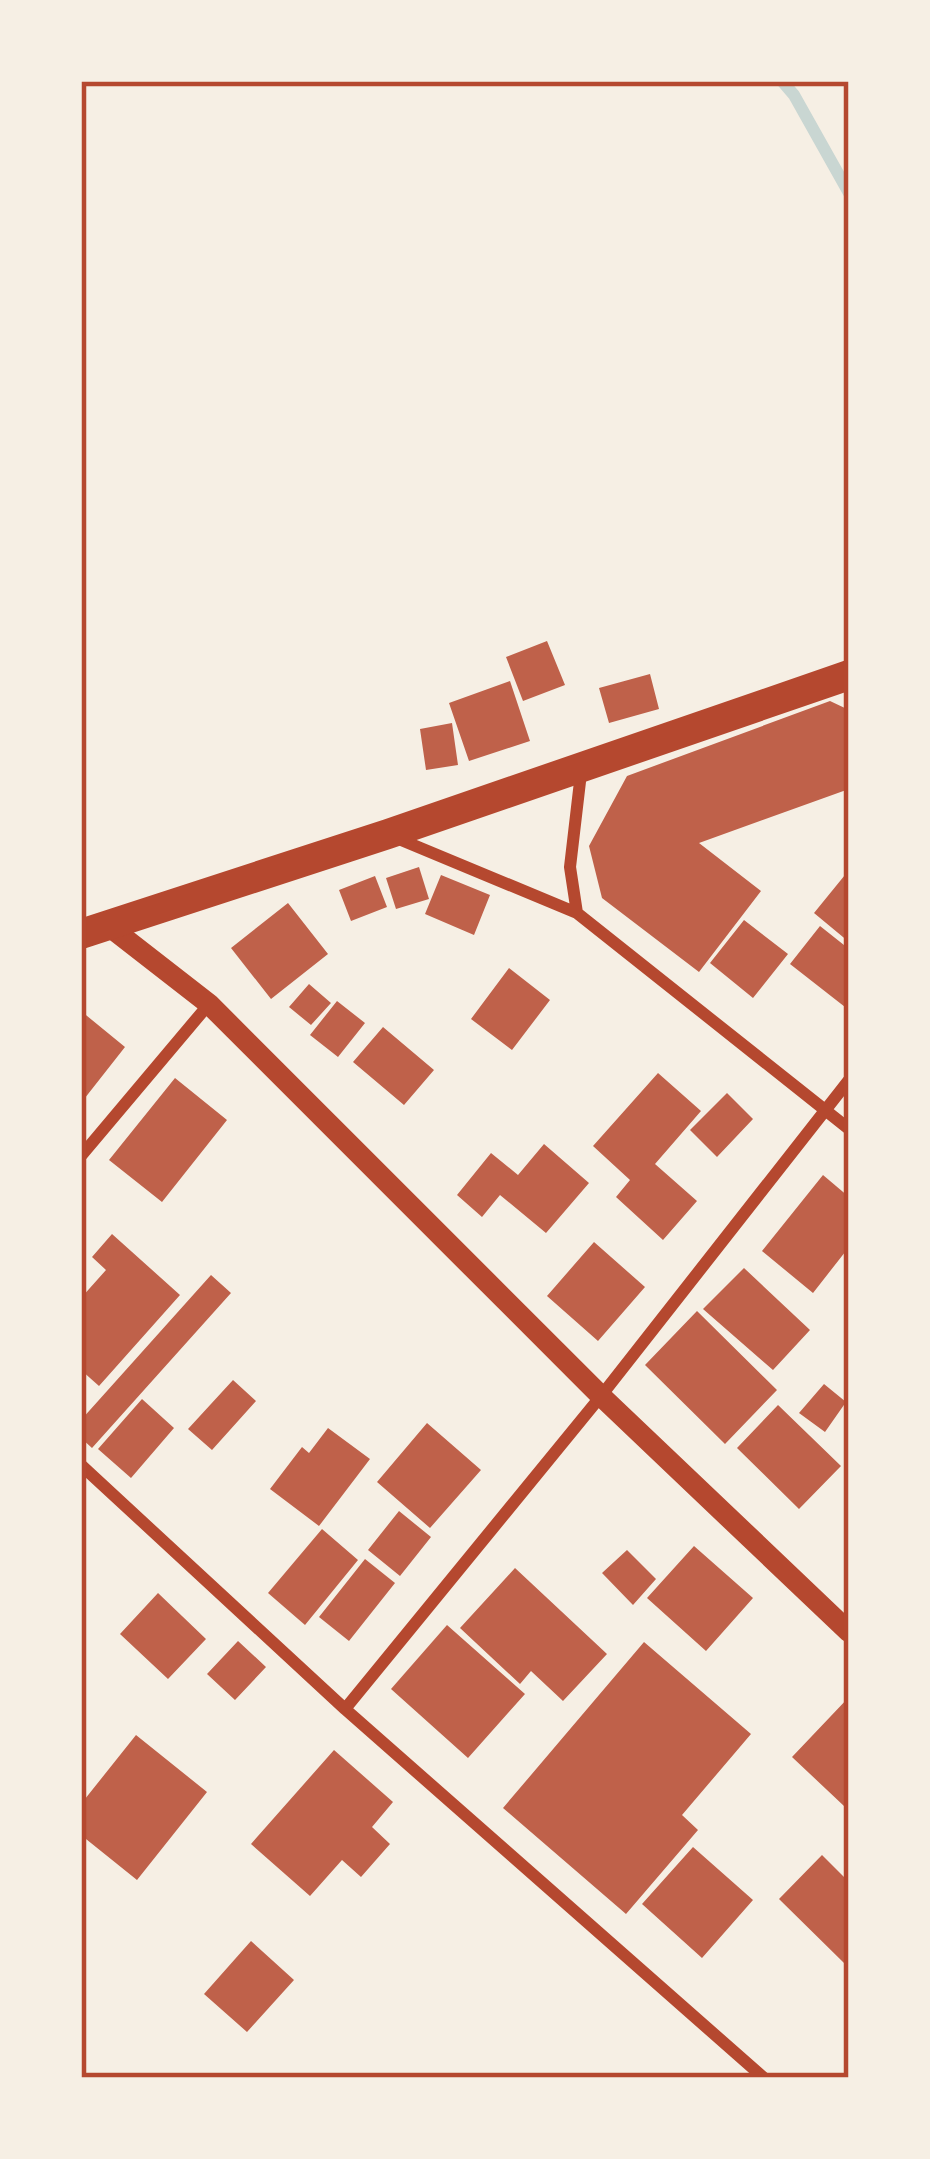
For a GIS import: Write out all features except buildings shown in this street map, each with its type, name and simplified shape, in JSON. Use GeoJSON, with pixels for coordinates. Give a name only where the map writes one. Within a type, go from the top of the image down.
{"type":"FeatureCollection","features":[{"type":"Feature","properties":{"kind":"main road"},"geometry":{"type":"LineString","coordinates":[[95,930],[849,675]]}},
{"type":"Feature","properties":{"kind":"street"},"geometry":{"type":"LineString","coordinates":[[577,914],[570,867],[582,766]]}},
{"type":"Feature","properties":{"kind":"street"},"geometry":{"type":"LineString","coordinates":[[388,834],[577,914],[849,1129]]}},
{"type":"Feature","properties":{"kind":"street"},"geometry":{"type":"LineString","coordinates":[[95,930],[209,1004],[601,1396],[849,1632]]}},
{"type":"Feature","properties":{"kind":"street"},"geometry":{"type":"LineString","coordinates":[[81,1156],[209,1004]]}},
{"type":"Feature","properties":{"kind":"street"},"geometry":{"type":"LineString","coordinates":[[345,1709],[601,1396],[849,1080]]}},
{"type":"Feature","properties":{"kind":"street"},"geometry":{"type":"LineString","coordinates":[[81,1465],[345,1709],[764,2078]]}},
{"type":"Feature","properties":{"kind":"waterway"},"geometry":{"type":"LineString","coordinates":[[782,81],[849,193]]}}]}
